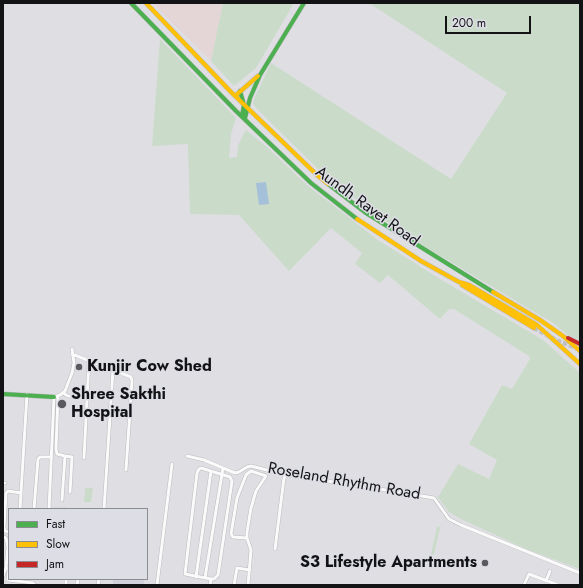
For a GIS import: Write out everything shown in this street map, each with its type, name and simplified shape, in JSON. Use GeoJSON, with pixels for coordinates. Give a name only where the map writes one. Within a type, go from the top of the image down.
{"type":"FeatureCollection","features":[{"type":"Feature","properties":{"kind":"main road","name":"Aundh Ravet Road"},"geometry":{"type":"LineString","coordinates":[[131,3],[299,172],[344,209],[383,237],[459,282],[469,285],[537,325],[580,364]]}},
{"type":"Feature","properties":{"kind":"main road","name":"Aundh Ravet Road"},"geometry":{"type":"LineString","coordinates":[[146,3],[235,96],[317,175],[366,213],[563,336],[580,351]]}},
{"type":"Feature","properties":{"kind":"main road"},"geometry":{"type":"LineString","coordinates":[[243,117],[260,75],[304,3]]}},
{"type":"Feature","properties":{"kind":"main road"},"geometry":{"type":"LineString","coordinates":[[235,96],[260,75]]}},
{"type":"Feature","properties":{"kind":"main road"},"geometry":{"type":"LineString","coordinates":[[240,91],[246,107]]}},
{"type":"Feature","properties":{"kind":"main road"},"geometry":{"type":"LineString","coordinates":[[459,282],[467,289],[534,328]]}},
{"type":"Feature","properties":{"kind":"main road"},"geometry":{"type":"LineString","coordinates":[[563,336],[580,344]]}},
{"type":"Feature","properties":{"kind":"main road"},"geometry":{"type":"LineString","coordinates":[[3,394],[56,396]]}},
{"type":"Feature","properties":{"kind":"street"},"geometry":{"type":"LineString","coordinates":[[56,396],[65,391],[74,368],[72,349]]}},
{"type":"Feature","properties":{"kind":"street"},"geometry":{"type":"LineString","coordinates":[[72,354],[129,375],[132,379],[126,470]]}},
{"type":"Feature","properties":{"kind":"street"},"geometry":{"type":"LineString","coordinates":[[84,458],[89,360]]}},
{"type":"Feature","properties":{"kind":"street"},"geometry":{"type":"LineString","coordinates":[[104,508],[113,370]]}},
{"type":"Feature","properties":{"kind":"street"},"geometry":{"type":"LineString","coordinates":[[63,393],[68,396],[87,397]]}},
{"type":"Feature","properties":{"kind":"street"},"geometry":{"type":"LineString","coordinates":[[20,508],[27,394]]}},
{"type":"Feature","properties":{"kind":"street"},"geometry":{"type":"LineString","coordinates":[[56,396],[56,451],[57,454],[72,457],[70,492]]}},
{"type":"Feature","properties":{"kind":"street"},"geometry":{"type":"LineString","coordinates":[[50,508],[51,457],[56,396]]}},
{"type":"Feature","properties":{"kind":"street"},"geometry":{"type":"LineString","coordinates":[[62,500],[64,456]]}},
{"type":"Feature","properties":{"kind":"street","name":"Roseland Rhythm Road"},"geometry":{"type":"LineString","coordinates":[[187,456],[204,460],[231,472],[239,472],[251,466],[286,475],[434,498],[449,518],[460,525],[580,572]]}},
{"type":"Feature","properties":{"kind":"street"},"geometry":{"type":"LineString","coordinates":[[34,508],[38,459],[40,457],[51,457]]}},
{"type":"Feature","properties":{"kind":"street"},"geometry":{"type":"LineString","coordinates":[[157,585],[172,464]]}},
{"type":"Feature","properties":{"kind":"street"},"geometry":{"type":"LineString","coordinates":[[199,468],[211,471],[230,476],[232,481],[218,575],[214,579],[185,574],[197,474],[199,468]]}},
{"type":"Feature","properties":{"kind":"street"},"geometry":{"type":"LineString","coordinates":[[205,578],[223,468]]}},
{"type":"Feature","properties":{"kind":"street"},"geometry":{"type":"LineString","coordinates":[[196,577],[211,471]]}},
{"type":"Feature","properties":{"kind":"street"},"geometry":{"type":"LineString","coordinates":[[247,538],[233,537],[231,534],[237,498],[246,475],[251,471],[266,476],[256,491],[251,508],[247,538],[251,550],[248,585]]}},
{"type":"Feature","properties":{"kind":"street"},"geometry":{"type":"LineString","coordinates":[[275,549],[284,478],[286,475]]}},
{"type":"Feature","properties":{"kind":"street"},"geometry":{"type":"LineString","coordinates":[[8,532],[5,531],[4,528],[6,493],[8,491],[21,493]]}},
{"type":"Feature","properties":{"kind":"street"},"geometry":{"type":"LineString","coordinates":[[3,537],[6,538],[8,547],[6,568],[3,576]]}},
{"type":"Feature","properties":{"kind":"street"},"geometry":{"type":"LineString","coordinates":[[234,585],[236,568],[250,570]]}},
{"type":"Feature","properties":{"kind":"street"},"geometry":{"type":"LineString","coordinates":[[546,580],[550,571]]}},
{"type":"Feature","properties":{"kind":"street"},"geometry":{"type":"LineString","coordinates":[[524,585],[529,574],[558,585]]}},
{"type":"Feature","properties":{"kind":"street"},"geometry":{"type":"LineString","coordinates":[[210,585],[211,579]]}},
{"type":"Feature","properties":{"kind":"street"},"geometry":{"type":"LineString","coordinates":[[8,580],[34,582]]}},
{"type":"Feature","properties":{"kind":"shaded area"},"geometry":{"type":"Polygon","coordinates":[[[152,3],[223,3],[211,61],[152,3]]]}},
{"type":"Feature","properties":{"kind":"shaded area"},"geometry":{"type":"Polygon","coordinates":[[[113,580],[144,580],[144,585],[113,585],[113,580]]]}},
{"type":"Feature","properties":{"kind":"green space"},"geometry":{"type":"Polygon","coordinates":[[[223,3],[294,3],[256,68],[234,86],[211,61],[223,3]]]}},
{"type":"Feature","properties":{"kind":"green space"},"geometry":{"type":"Polygon","coordinates":[[[369,3],[580,3],[580,341],[385,221],[325,176],[255,107],[253,103],[254,99],[271,63],[451,179],[507,93],[369,3]]]}},
{"type":"Feature","properties":{"kind":"green space"},"geometry":{"type":"Polygon","coordinates":[[[160,39],[236,118],[231,134],[229,158],[237,157],[238,145],[246,130],[267,147],[308,186],[378,240],[440,279],[543,340],[580,373],[580,569],[526,549],[463,520],[449,512],[438,497],[458,464],[489,479],[497,460],[469,444],[502,385],[512,389],[530,359],[529,356],[454,309],[449,309],[440,319],[388,275],[380,283],[355,264],[362,253],[331,228],[289,271],[239,215],[190,214],[188,144],[152,146],[160,39]]]}},
{"type":"Feature","properties":{"kind":"green space"},"geometry":{"type":"Polygon","coordinates":[[[85,488],[93,488],[91,502],[84,502],[85,488]]]}},
{"type":"Feature","properties":{"kind":"green space"},"geometry":{"type":"Polygon","coordinates":[[[439,526],[440,528],[434,554],[432,555],[437,527],[439,526]]]}},
{"type":"Feature","properties":{"kind":"water"},"geometry":{"type":"Polygon","coordinates":[[[266,182],[269,204],[259,205],[256,183],[266,182]]]}},
{"type":"Feature","properties":{"kind":"tunnel"},"geometry":{"type":"LineString","coordinates":[[534,328],[560,342],[575,347]]}},
{"type":"Feature","properties":{"kind":"traffic: fast"},"geometry":{"type":"LineString","coordinates":[[131,3],[236,111],[311,183],[357,219]]}},
{"type":"Feature","properties":{"kind":"traffic: fast"},"geometry":{"type":"LineString","coordinates":[[245,118],[250,98],[260,75],[304,3]]}},
{"type":"Feature","properties":{"kind":"traffic: fast"},"geometry":{"type":"LineString","coordinates":[[240,91],[244,105],[242,116]]}},
{"type":"Feature","properties":{"kind":"traffic: fast"},"geometry":{"type":"LineString","coordinates":[[328,184],[366,213],[493,292]]}},
{"type":"Feature","properties":{"kind":"traffic: fast"},"geometry":{"type":"LineString","coordinates":[[3,394],[54,397]]}},
{"type":"Feature","properties":{"kind":"traffic: slow"},"geometry":{"type":"LineString","coordinates":[[146,3],[231,92],[328,184]]}},
{"type":"Feature","properties":{"kind":"traffic: slow"},"geometry":{"type":"LineString","coordinates":[[235,96],[258,76]]}},
{"type":"Feature","properties":{"kind":"traffic: slow"},"geometry":{"type":"LineString","coordinates":[[357,219],[421,261],[459,282],[469,285],[537,325],[580,364]]}},
{"type":"Feature","properties":{"kind":"traffic: slow"},"geometry":{"type":"LineString","coordinates":[[462,285],[534,328]]}},
{"type":"Feature","properties":{"kind":"traffic: slow"},"geometry":{"type":"LineString","coordinates":[[493,292],[540,320],[563,336],[580,351]]}},
{"type":"Feature","properties":{"kind":"traffic: jam"},"geometry":{"type":"LineString","coordinates":[[568,338],[580,344]]}},
{"type":"Feature","properties":{"kind":"place","name":"Kunjir Cow Shed"},"geometry":{"type":"Point","coordinates":[79,367]}},
{"type":"Feature","properties":{"kind":"place","name":"Shree Sakthi Hospital"},"geometry":{"type":"Point","coordinates":[62,404]}},
{"type":"Feature","properties":{"kind":"place","name":"S3 Lifestyle Apartments"},"geometry":{"type":"Point","coordinates":[485,563]}}]}
